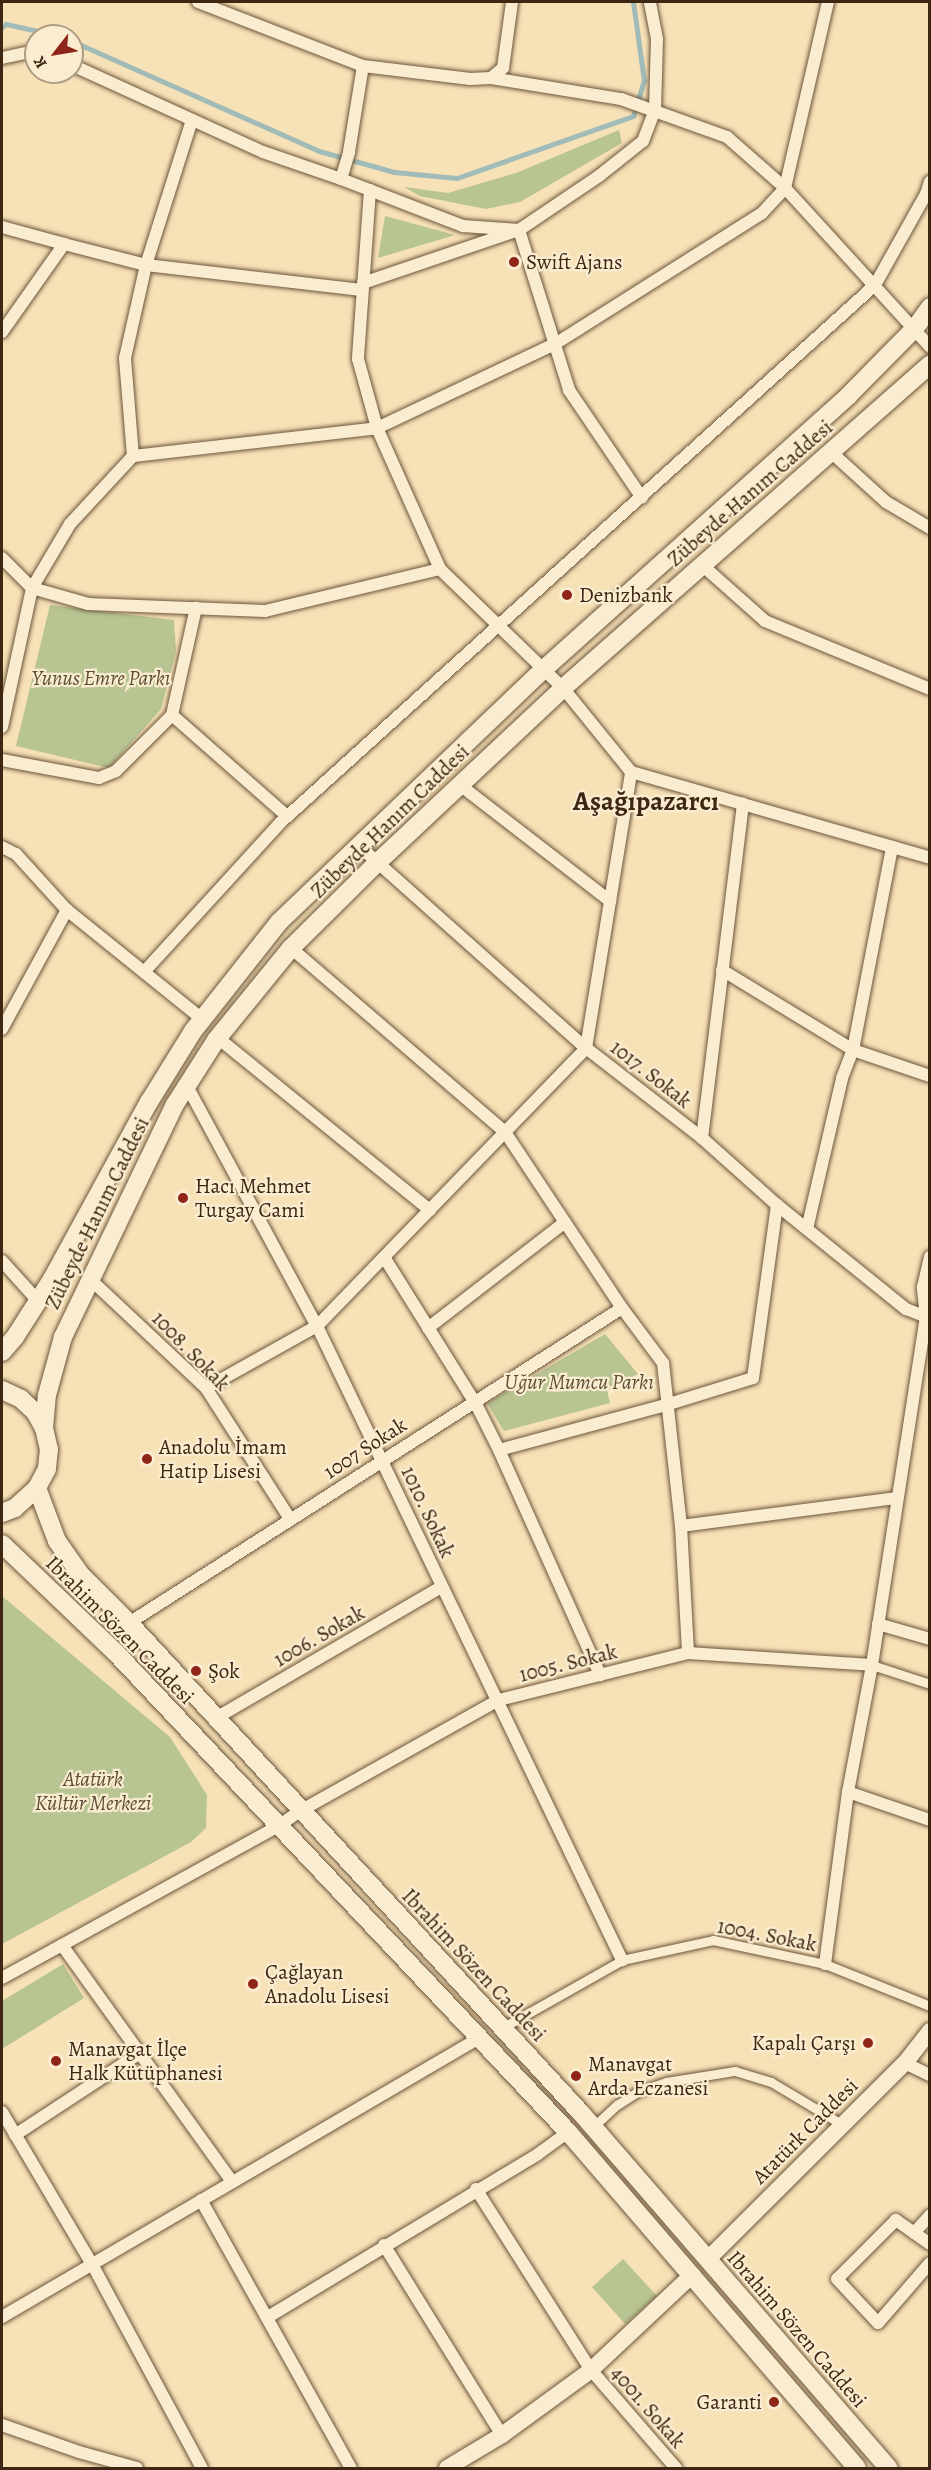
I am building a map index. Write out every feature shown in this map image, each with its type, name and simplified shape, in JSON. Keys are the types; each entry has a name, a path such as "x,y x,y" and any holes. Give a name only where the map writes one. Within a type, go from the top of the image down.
{"main road":[{"name":"Zübeyde Hanım Caddesi","path":"2,1352 15,1337 38,1301 149,1102 202,1019 279,922 544,669 848,396 915,328 930,307"},
{"name":"Zübeyde Hanım Caddesi","path":"38,1488 46,1469 49,1449 44,1428 47,1395 63,1337 174,1106 218,1038 291,948 378,862 563,688 930,365"},
{"path":"2,1390 21,1399 35,1412 44,1428"},
{"path":"2,1513 15,1508 38,1488"},
{"name":"Ibrahim Sözen Caddesi","path":"38,1488 57,1541 81,1575 129,1623 593,2127 889,2469"},
{"name":"Ibrahim Sözen Caddesi","path":"2,1544 116,1653 568,2132 857,2469"}],"street":[{"path":"198,2 363,66 470,79 491,78 621,99 728,137 785,188 930,347"},
{"path":"491,78 503,68 512,2"},
{"path":"2,227 146,264 362,286 519,230 599,176 643,141 654,110 657,39 650,2"},
{"path":"2,724 32,588 70,524 134,456 377,428 555,344 762,213 785,188 828,2"},
{"path":"2,58 24,53"},
{"path":"342,174 349,152 363,66"},
{"path":"84,70 262,152 342,174 370,190 463,226 519,230"},
{"path":"134,456 125,358 146,264 192,120"},
{"path":"144,972 287,816 498,624 642,498 875,285 926,194 930,182"},
{"path":"370,190 358,359 377,428 440,569 563,688 631,772 743,802 930,858"},
{"path":"519,230 569,390 642,498"},
{"path":"2,332 64,244"},
{"path":"831,452 885,502 930,528"},
{"path":"2,558 32,588 88,604 265,611 440,569"},
{"path":"702,565 765,621 930,689"},
{"path":"2,759 99,778 116,771 172,715 196,608"},
{"path":"172,715 287,816"},
{"path":"206,1388 317,1326 586,1048 631,772"},
{"path":"460,785 610,901"},
{"path":"702,1138 743,802"},
{"name":"1017. Sokak","path":"358,845 586,1048 702,1138 777,1205 906,1309 928,1318"},
{"path":"807,1229 842,1078 853,1050 892,847"},
{"path":"2,848 16,854 67,910 202,1019"},
{"path":"2,1029 67,910"},
{"path":"291,948 505,1132 622,1308 663,1363 681,1526 688,1653"},
{"path":"722,970 853,1050 930,1076"},
{"path":"218,1038 430,1210"},
{"name":"1010. Sokak","path":"187,1086 317,1326 622,1960"},
{"path":"499,1450 669,1404 753,1378 777,1205"},
{"path":"428,1328 565,1222"},
{"path":"384,1257 474,1402 499,1450 600,1675"},
{"path":"825,1964 848,1792 872,1665 897,1498 928,1318 923,1287 930,1257"},
{"path":"2,1261 38,1301"},
{"name":"1008. Sokak","path":"91,1280 206,1388 290,1519"},
{"name":"1007 Sokak","path":"129,1623 622,1308"},
{"path":"681,1526 897,1498"},
{"name":"1006. Sokak","path":"216,1718 441,1587"},
{"path":"878,1624 930,1639"},
{"name":"1005. Sokak","path":"2,1978 279,1826 300,1811 499,1701 688,1653 872,1665"},
{"path":"872,1665 930,1684"},
{"path":"848,1792 930,1820"},
{"name":"1004. Sokak","path":"502,2028 622,1960 713,1940 825,1964 930,2007"},
{"path":"62,1945 232,2182"},
{"name":"Atatürk Caddesi","path":"708,2259 905,2063 930,2031"},
{"path":"2,2318 479,2038"},
{"path":"15,2135 140,2053"},
{"path":"905,2063 930,2075"},
{"path":"593,2127 617,2105 637,2092 675,2080 735,2072 771,2082 843,2125"},
{"path":"2,2112 92,2264 202,2468"},
{"path":"268,2317 476,2189 538,2154 568,2132"},
{"name":"4001. Sokak","path":"476,2189 591,2370 676,2469"},
{"path":"201,2200 351,2469"},
{"path":"914,2233 930,2215"},
{"path":"930,2244 896,2220 837,2279 878,2324 930,2263"},
{"path":"384,2245 502,2435"},
{"path":"447,2469 502,2435 591,2370 692,2275"},
{"path":"2,2425 79,2452 137,2469"}],"green space":[{"path":"619,130 622,143 520,202 486,209 420,196 404,187 448,193 516,173"},
{"path":"385,216 455,235 378,258"},
{"name":"Yunus Emre Parkı","path":"50,605 174,620 176,651 161,709 109,768 16,746"},
{"name":"Uğur Mumcu Parkı","path":"605,1334 638,1374 607,1390 610,1403 504,1431 487,1403"},
{"name":"Atatürk Kültür Merkezi","path":"2,1596 170,1737 207,1795 206,1828 191,1842 2,1944"},
{"path":"63,1964 84,1998 2,2049 2,2001"},
{"path":"623,2259 657,2296 625,2324 592,2287"}],"waterway":[{"path":"84,46 319,151 394,172 457,178 633,116 644,81 633,2"},
{"path":"2,27 6,24 24,28"}],"place":[{"name":"Swift Ajans","path":"514,262"},
{"name":"Denizbank","path":"567,595"},
{"name":"Hacı Mehmet Turgay Cami","path":"183,1198"},
{"name":"Anadolu İmam Hatip Lisesi","path":"147,1459"},
{"name":"Şok","path":"196,1671"},
{"name":"Çağlayan Anadolu Lisesi","path":"253,1984"},
{"name":"Kapalı Çarşı","path":"868,2043"},
{"name":"Manavgat İlçe Halk Kütüphanesi","path":"56,2061"},
{"name":"Manavgat Arda Eczanesi","path":"576,2076"},
{"name":"Garanti","path":"774,2402"}],"district":[{"name":"Aşağıpazarcı","path":"646,802"}]}
